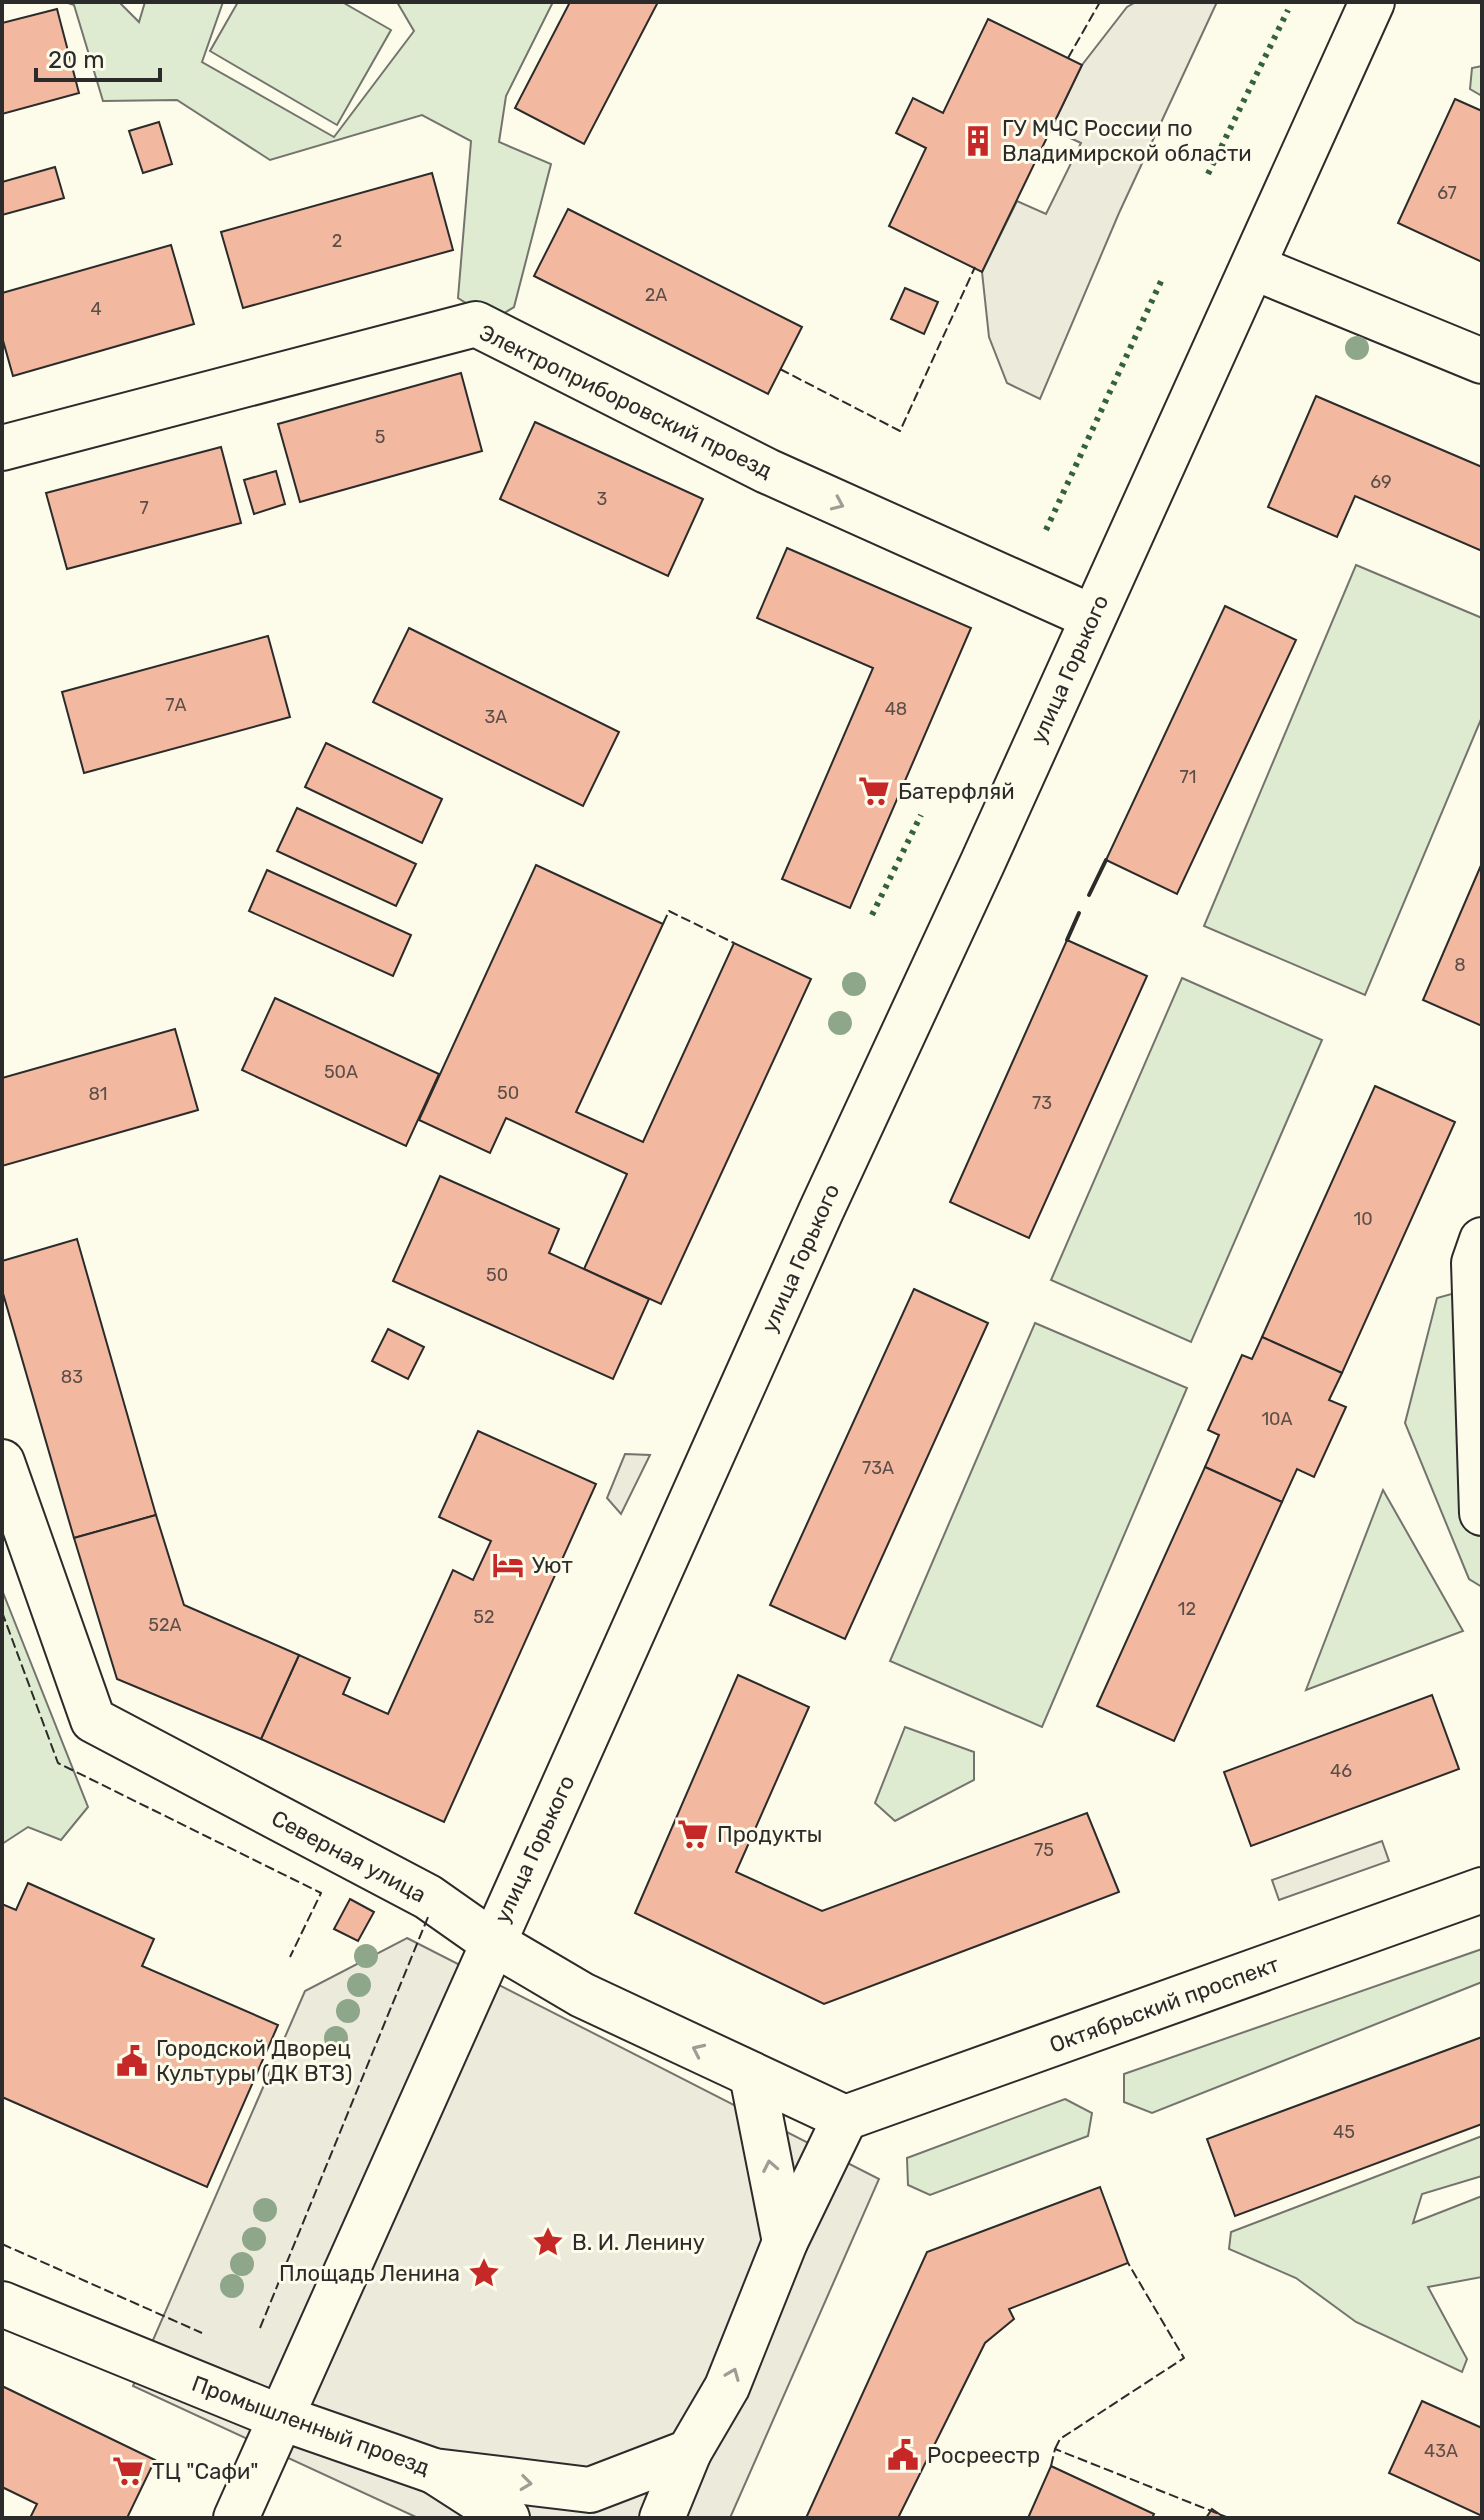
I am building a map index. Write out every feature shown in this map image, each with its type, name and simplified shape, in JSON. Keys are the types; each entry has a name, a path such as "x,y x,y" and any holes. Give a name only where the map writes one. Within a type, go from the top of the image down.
{"main road":[{"name":"улица Горького","path":"236,2518 492,1942 1372,2"},
{"path":"1253,267 1482,361"},
{"name":"Электроприборовский проезд","path":"2,448 476,324 767,471 1092,617"},
{"path":"1482,1240 1474,1263 1482,1513"},
{"name":"Северная улица","path":"2,1462 93,1720 428,1897 492,1942 582,1995 845,2118"},
{"name":"Октябрьский проспект","path":"845,2118 1482,1890"},
{"path":"752,2075 785,2242"},
{"path":"662,2518 689,2452 727,2387 785,2242 845,2118"},
{"name":"Промышленный проезд","path":"2,2304 282,2418 434,2471 590,2490 689,2452"},
{"path":"434,2471 507,2518"}],"green space":[{"path":"65,2 119,2 139,22 145,2 223,2 202,62 334,137 414,31 397,2 553,2 506,96 499,142 551,164 514,307 493,320 458,298 471,141 422,115 270,160 177,100 103,101 74,5"},
{"path":"238,2 342,2 391,30 337,125 210,51"},
{"path":"1482,66 1482,96 1470,89 1472,68"},
{"path":"1356,565 1482,618 1482,717 1365,995 1204,926"},
{"path":"1182,978 1322,1040 1191,1342 1051,1280"},
{"path":"1455,1293 1482,1298 1482,1587 1469,1579 1405,1423 1437,1298"},
{"path":"1035,1323 1187,1388 1042,1727 890,1661"},
{"path":"1383,1490 1463,1631 1306,1690"},
{"path":"2,1590 88,1807 61,1840 28,1827 2,1844"},
{"path":"905,1727 974,1752 974,1780 895,1821 875,1803"},
{"path":"1482,1949 1482,1982 1152,2113 1124,2102 1124,2074"},
{"path":"1065,2099 1092,2113 1088,2136 930,2195 908,2185 907,2158"},
{"path":"1482,2136 1482,2176 1422,2194 1413,2223 1482,2196 1482,2277 1428,2287 1467,2359 1462,2372 1356,2322 1296,2278 1229,2249 1231,2232"}],"shaded area":[{"path":"1136,2 1217,2 1119,213 1040,399 1007,383 989,337 982,272 1017,201 1046,214 1081,143 1051,129 1082,65 1127,7"},
{"path":"625,1454 650,1455 621,1514 607,1498"},
{"path":"1382,1841 1389,1861 1279,1900 1272,1880"},
{"name":"Площадь Ленина","path":"407,1938 879,2179 730,2518 418,2518 133,2386 305,1991"}],"building":[{"path":"570,2 658,2 584,144 515,108"},
{"path":"57,9 79,93 2,114 2,23"},
{"name":"ГУ МЧС России по Владимирской области","path":"988,19 1082,65 982,272 889,226 926,148 896,133 913,98 943,113"},
{"path":"1455,99 1482,111 1482,262 1398,223"},
{"path":"159,122 172,164 143,173 129,131"},
{"path":"55,167 64,198 2,215 2,182"},
{"path":"432,173 453,250 243,308 221,232"},
{"path":"568,209 802,327 768,394 534,276"},
{"path":"171,245 194,324 13,376 2,337 2,293"},
{"path":"905,288 938,302 924,334 891,319"},
{"path":"461,373 482,451 300,502 278,424"},
{"path":"1316,396 1482,467 1482,551 1355,496 1337,537 1268,507"},
{"path":"535,422 703,499 668,576 500,499"},
{"path":"221,447 241,523 67,569 46,493"},
{"path":"276,471 285,504 254,514 244,480"},
{"path":"787,548 971,628 850,908 782,879 873,668 757,618"},
{"path":"1225,606 1296,640 1177,894 1106,860"},
{"path":"409,628 619,732 583,806 373,702"},
{"path":"268,636 290,717 84,773 62,692"},
{"path":"326,743 442,799 422,843 305,787"},
{"path":"297,808 416,864 396,906 277,851"},
{"path":"1482,863 1482,1026 1423,1000"},
{"path":"536,865 663,924 576,1112 643,1142 734,943 811,979 661,1304 584,1269 627,1174 506,1118 490,1153 419,1120"},
{"path":"267,870 411,935 393,976 249,911"},
{"path":"1067,940 1147,976 1029,1238 950,1202"},
{"path":"275,998 439,1074 406,1146 242,1070"},
{"path":"175,1029 198,1110 2,1166 2,1078"},
{"path":"1375,1086 1455,1122 1342,1373 1262,1337"},
{"path":"440,1176 559,1229 549,1253 649,1299 613,1379 393,1281"},
{"path":"77,1239 156,1515 74,1538 2,1290 2,1261"},
{"path":"914,1289 988,1323 845,1639 770,1605"},
{"path":"388,1329 424,1347 408,1379 372,1361"},
{"path":"1262,1337 1342,1373 1329,1400 1346,1407 1314,1477 1297,1469 1282,1502 1205,1467 1219,1435 1208,1430 1242,1355 1252,1359"},
{"path":"478,1431 596,1484 444,1822 261,1739 299,1655 350,1678 343,1694 388,1714 453,1570 473,1580 491,1541 439,1517"},
{"path":"1205,1467 1282,1502 1174,1741 1097,1706"},
{"path":"156,1515 184,1605 299,1655 261,1739 117,1679 74,1538"},
{"path":"738,1675 809,1707 736,1872 822,1911 1087,1813 1119,1892 824,2004 635,1913"},
{"path":"1432,1695 1459,1769 1251,1846 1224,1772"},
{"name":"Городской Дворец Культуры (ДК ВТЗ)","path":"28,1883 154,1939 142,1966 278,2025 207,2187 2,2097 2,1904 16,1910"},
{"path":"350,1899 374,1912 358,1941 334,1929"},
{"path":"1482,2037 1482,2124 1235,2216 1207,2139"},
{"path":"1100,2187 1128,2263 1009,2309 1014,2319 985,2343 898,2518 806,2518 927,2252"},
{"path":"2,2386 155,2460 127,2518 30,2518 37,2504 2,2487"},
{"path":"1422,2401 1482,2428 1482,2516 1389,2473"},
{"path":"1051,2466 1154,2514 1152,2518 1028,2518"},
{"path":"1212,2509 1225,2518 1206,2518"}],"hedge":[{"path":"1208,174 1288,10"},
{"path":"1046,530 1163,277"},
{"path":"872,915 921,815"}],"fence":[{"path":"1068,58 1100,2"},
{"path":"780,369 900,431 975,267"},
{"path":"663,924 669,911 734,943"},
{"path":"2,1612 58,1763 321,1893 290,1957"},
{"path":"260,2328 428,1917"},
{"path":"2,2244 202,2333"},
{"path":"1055,2449 1060,2439 1184,2358 1128,2263"},
{"path":"1051,2466 1055,2449 1229,2518"}],"wall":[{"path":"1089,895 1106,860"},
{"path":"1067,940 1079,913"}],"place":[{"name":"ГУ МЧС России по Владимирской области","path":"978,141"},
{"name":"Батерфляй","path":"874,791"},
{"name":"Уют","path":"508,1565"},
{"name":"Продукты","path":"693,1834"},
{"name":"Городской Дворец Культуры (ДК ВТЗ)","path":"132,2061"},
{"name":"В. И. Ленину","path":"548,2242"},
{"name":"Площадь Ленина","path":"484,2273"},
{"name":"Росреестр","path":"903,2455"},
{"name":"ТЦ \"Сафи\"","path":"128,2471"}]}
